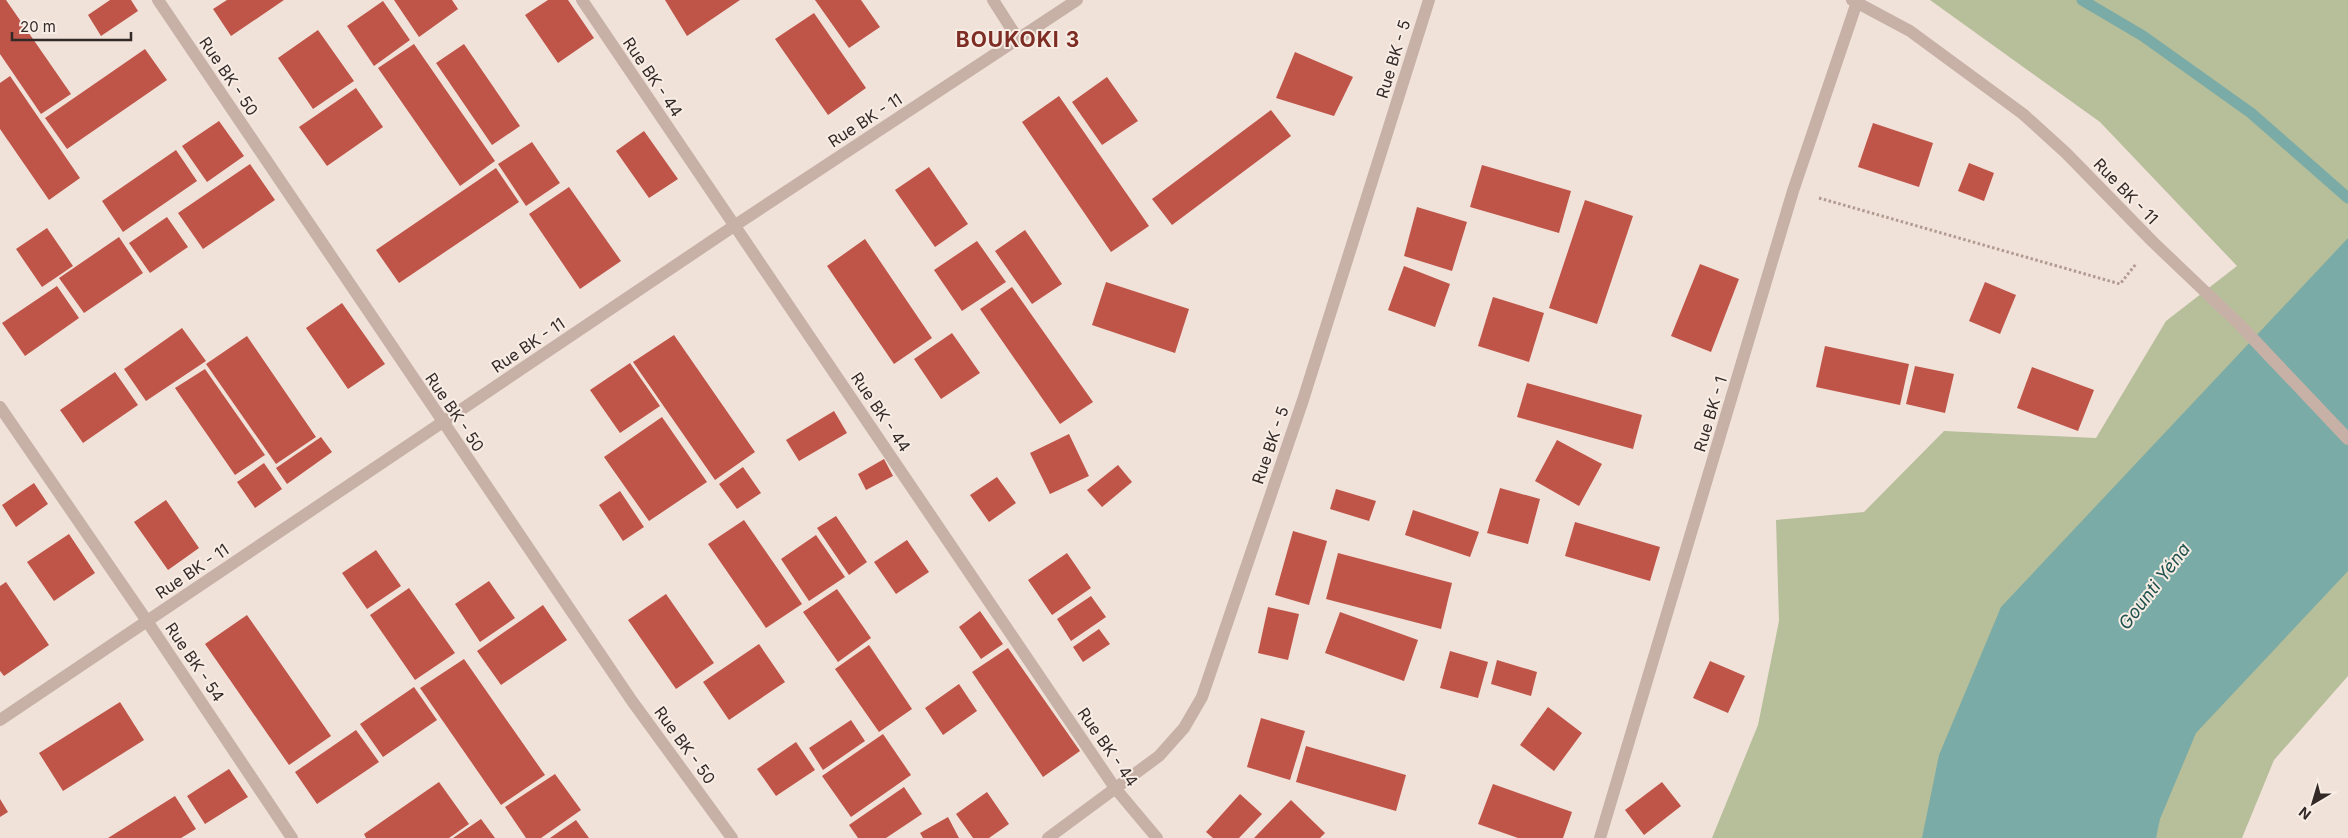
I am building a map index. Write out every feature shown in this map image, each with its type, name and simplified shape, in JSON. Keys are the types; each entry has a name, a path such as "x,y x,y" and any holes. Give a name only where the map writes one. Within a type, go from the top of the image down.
{"street":[{"name":"Rue BK - 50","path":"158,0 632,701 732,838"},
{"name":"Rue BK - 44","path":"582,0 1115,788 1157,838"},
{"path":"993,0 1018,38"},
{"name":"Rue BK - 11","path":"0,720 734,226 1077,0"},
{"name":"Rue BK - 5","path":"1048,838 1159,756 1184,728 1202,697 1303,400 1429,0"},
{"name":"Rue BK - 11","path":"1854,1 1910,30 2022,114 2066,153 2153,242 2238,323 2348,439"},
{"name":"Rue BK - 1","path":"1600,838 1794,190 1854,1"},
{"name":"Rue BK - 54","path":"0,408 147,621 292,838"}],"path":[{"path":"1794,190 2120,284 2153,242"}],"green space":[{"path":"1930,0 2348,0 2348,676 2274,760 2242,838 1712,838 1758,725 1779,621 1776,520 1864,512 1944,431 2096,438 2166,321 2237,266 2100,122"}],"water":[{"name":"Gounti Yéna","path":"2348,238 2348,571 2196,733 2160,819 2156,838 1922,838 1939,755 2001,607"}],"building":[{"path":"0,0 6,0 71,94 41,114 0,54"},
{"path":"110,0 131,0 138,11 101,36 88,15"},
{"path":"227,0 284,0 231,36 213,9"},
{"path":"394,0 452,0 458,9 419,37"},
{"path":"548,0 568,0 594,38 558,63 525,15"},
{"path":"665,0 740,0 687,36"},
{"path":"815,0 861,0 880,27 849,48"},
{"path":"383,1 410,40 374,66 347,26"},
{"path":"814,13 866,88 828,115 775,39"},
{"path":"318,30 354,81 313,109 278,58"},
{"path":"414,44 495,161 460,186 378,68"},
{"path":"464,44 520,126 492,145 436,63"},
{"path":"145,49 167,80 67,149 45,118"},
{"path":"1295,52 1353,77 1334,116 1276,98"},
{"path":"10,76 80,178 49,200 0,129 0,83"},
{"path":"1107,77 1138,121 1102,145 1072,102"},
{"path":"356,88 383,127 327,166 299,127"},
{"path":"1059,96 1149,226 1111,252 1022,122"},
{"path":"1271,110 1291,136 1172,225 1152,199"},
{"path":"219,121 244,156 207,182 182,146"},
{"path":"1873,123 1933,143 1919,187 1858,167"},
{"path":"644,131 678,179 649,198 616,151"},
{"path":"532,142 560,183 526,206 498,164"},
{"path":"176,150 197,181 123,232 102,201"},
{"path":"1969,163 1994,173 1984,201 1958,191"},
{"path":"250,164 275,200 203,249 178,213"},
{"path":"1482,165 1571,191 1559,233 1470,207"},
{"path":"929,167 968,224 935,247 895,190"},
{"path":"496,168 519,202 399,283 376,250"},
{"path":"569,187 621,261 580,289 529,214"},
{"path":"1585,200 1633,216 1597,324 1549,308"},
{"path":"1417,207 1467,222 1452,271 1404,256"},
{"path":"167,217 188,247 150,273 129,243"},
{"path":"47,228 73,266 42,287 16,249"},
{"path":"1025,230 1062,284 1032,304 995,251"},
{"path":"119,237 143,273 84,313 59,278"},
{"path":"865,239 932,338 894,364 827,266"},
{"path":"977,241 1006,282 962,311 934,270"},
{"path":"1700,264 1739,279 1711,352 1671,336"},
{"path":"1404,266 1450,284 1435,327 1388,310"},
{"path":"1106,282 1189,309 1175,353 1092,325"},
{"path":"1985,282 2016,295 2000,334 1969,321"},
{"path":"57,286 79,318 25,356 2,323"},
{"path":"1012,287 1093,402 1060,424 980,309"},
{"path":"1493,297 1544,313 1529,362 1478,346"},
{"path":"342,303 385,364 348,389 306,328"},
{"path":"182,328 206,361 146,401 124,369"},
{"path":"952,333 980,373 941,399 914,359"},
{"path":"674,335 755,452 715,480 633,362"},
{"path":"247,336 316,437 276,464 206,364"},
{"path":"1825,346 1909,364 1900,405 1816,387"},
{"path":"630,363 660,406 620,433 590,390"},
{"path":"1915,366 1954,374 1945,413 1906,404"},
{"path":"2032,367 2094,390 2078,431 2017,408"},
{"path":"205,369 265,455 235,475 175,388"},
{"path":"115,372 138,405 83,443 60,410"},
{"path":"1527,383 1642,415 1633,449 1517,417"},
{"path":"834,411 847,433 799,461 786,440"},
{"path":"662,417 707,482 649,521 604,457"},
{"path":"1069,434 1089,476 1050,494 1030,453"},
{"path":"321,437 332,452 287,484 276,468"},
{"path":"1557,440 1602,464 1579,506 1535,481"},
{"path":"884,459 893,476 866,490 858,474"},
{"path":"264,463 282,489 255,508 237,482"},
{"path":"1118,465 1132,482 1102,507 1087,490"},
{"path":"743,467 761,493 737,509 719,484"},
{"path":"997,477 1016,503 989,522 970,495"},
{"path":"34,483 48,504 16,527 2,505"},
{"path":"1500,488 1540,499 1528,544 1487,533"},
{"path":"1336,489 1376,501 1369,521 1330,509"},
{"path":"620,491 644,527 623,541 599,505"},
{"path":"166,500 199,548 168,570 134,522"},
{"path":"1413,510 1479,532 1470,557 1405,535"},
{"path":"836,516 867,562 849,575 817,528"},
{"path":"744,520 802,604 766,628 708,544"},
{"path":"1575,522 1660,547 1650,581 1565,556"},
{"path":"1293,531 1327,541 1309,605 1275,595"},
{"path":"69,534 95,573 54,601 27,562"},
{"path":"816,535 845,577 809,601 781,559"},
{"path":"907,540 929,572 896,594 874,562"},
{"path":"376,550 401,586 367,609 342,573"},
{"path":"1067,553 1091,588 1052,615 1028,580"},
{"path":"1338,553 1452,583 1441,629 1326,599"},
{"path":"489,581 515,618 480,642 455,604"},
{"path":"6,582 49,645 4,676 0,671 0,586"},
{"path":"409,588 455,653 415,680 370,615"},
{"path":"837,589 871,638 838,662 803,612"},
{"path":"666,594 714,663 676,689 628,620"},
{"path":"1091,596 1106,617 1071,641 1057,619"},
{"path":"543,605 567,640 501,685 477,651"},
{"path":"1268,607 1299,614 1288,660 1258,653"},
{"path":"980,611 1003,644 981,659 959,627"},
{"path":"1340,612 1418,640 1404,681 1325,653"},
{"path":"247,615 331,736 289,765 205,644"},
{"path":"1099,629 1110,644 1083,662 1073,647"},
{"path":"759,644 785,682 729,720 703,682"},
{"path":"869,645 912,709 879,732 835,669"},
{"path":"1008,648 1080,751 1043,777 972,672"},
{"path":"1450,651 1488,662 1478,698 1440,688"},
{"path":"464,659 545,775 501,805 420,688"},
{"path":"1497,660 1537,672 1531,696 1491,684"},
{"path":"1710,661 1745,676 1728,713 1693,698"},
{"path":"959,684 977,711 943,735 925,708"},
{"path":"414,687 437,720 383,757 360,724"},
{"path":"120,702 144,740 63,791 39,753"},
{"path":"1548,707 1582,733 1554,771 1520,745"},
{"path":"1261,718 1305,731 1290,780 1247,767"},
{"path":"851,720 865,741 823,770 809,748"},
{"path":"356,730 379,762 317,804 295,772"},
{"path":"883,734 911,775 851,817 822,776"},
{"path":"796,742 815,770 776,796 757,769"},
{"path":"1306,746 1406,775 1396,811 1296,782"},
{"path":"229,769 248,797 205,824 187,796"},
{"path":"555,774 581,810 541,838 526,838 505,807"},
{"path":"439,782 469,824 449,838 366,838 364,834"},
{"path":"1662,782 1681,806 1644,835 1625,810"},
{"path":"1493,784 1572,812 1563,838 1518,838 1478,824"},
{"path":"904,787 922,814 886,838 858,838 849,825"},
{"path":"987,792 1009,824 989,838 973,838 956,814"},
{"path":"1240,794 1262,814 1239,838 1213,838 1206,832"},
{"path":"175,796 196,829 181,838 108,838"},
{"path":"0,799 8,812 0,817"},
{"path":"1291,800 1325,833 1320,838 1254,838"},
{"path":"948,817 959,838 923,838 920,833"},
{"path":"481,819 495,838 453,838"},
{"path":"576,820 589,838 550,838"}],"waterway":[{"path":"2082,0 2143,36 2251,113 2348,198"}],"district":[{"name":"BOUKOKI 3","path":"1018,39"}]}
